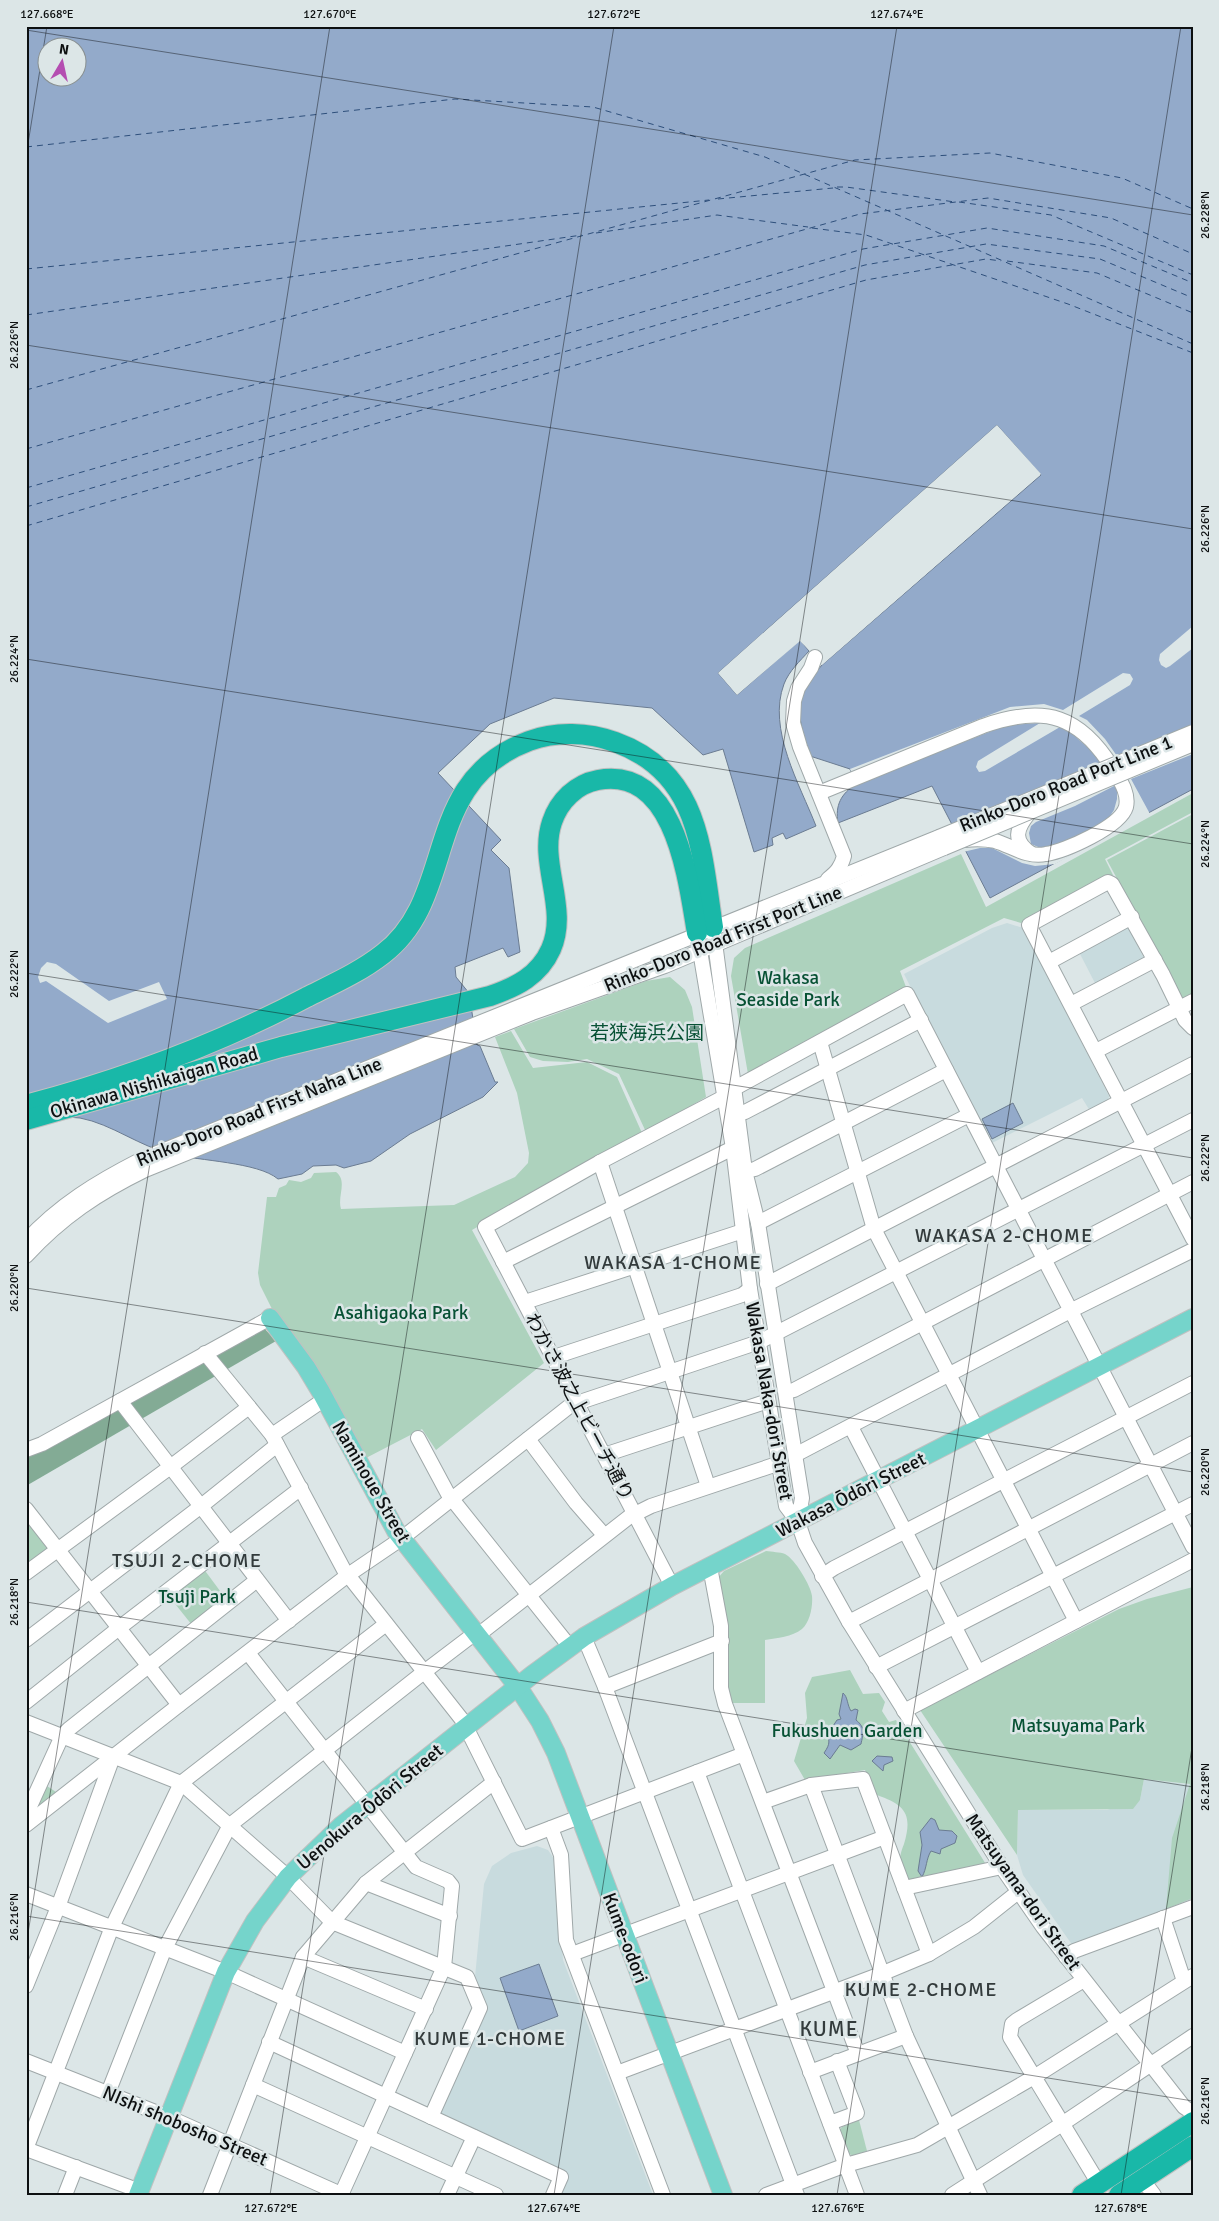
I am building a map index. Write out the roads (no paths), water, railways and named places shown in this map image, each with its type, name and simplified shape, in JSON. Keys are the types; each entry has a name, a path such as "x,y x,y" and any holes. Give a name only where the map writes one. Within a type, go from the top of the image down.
{"highway":[{"name":"Okinawa Nishikaigan Road","path":"26,1106 139,1072 189,1052 268,1018 366,966 402,937 411,924 423,899 454,810 470,784 482,770 497,758 519,745 540,738 578,734 605,738 622,744 643,756 672,781 689,807 699,838 704,940"},
{"name":"Okinawa Nishikaigan Road","path":"26,1120 281,1047 490,996 515,987 538,968 551,949 556,914 548,849 551,823 561,804 568,796 576,789 596,781 619,780 631,782 651,794 659,804 672,829 682,858 704,940"},
{"path":"1082,2195 1190,2119"},
{"path":"1119,2195 1148,2187 1193,2146"}],"main road":[{"name":"Naminoue Street","path":"270,1318 306,1367 401,1538 518,1686"},
{"name":"Wakasa Ōdōri Street","path":"518,1686 577,1642 672,1586 1193,1318"},
{"name":"Uenokura-Ōdōri Street","path":"139,2193 226,1972 255,1921 288,1877 324,1841 518,1686"},
{"name":"Kume-odori","path":"518,1686 535,1711 551,1741 723,2195"}],"street":[{"path":"815,657 798,688 792,714 800,747 844,856 841,866 836,873 821,884"},
{"path":"819,793 1004,718 1036,715 1054,717 1072,724 1092,740 1105,755 1123,786 1126,806 1122,815 1111,824 1057,852 1032,854 995,841 965,840"},
{"name":"Rinko-Doro Road Port Line 1","path":"942,842 1193,732"},
{"name":"Rinko-Doro Road Port Line 1","path":"942,842 965,840 1193,744"},
{"path":"1029,813 1021,823 1018,834 1020,844 1032,854"},
{"name":"Rinko-Doro Road First Port Line","path":"498,1021 665,966 704,940 821,884 942,842"},
{"name":"Rinko-Doro Road First Port Line","path":"498,1021 571,985 704,940 942,842"},
{"path":"844,856 861,864 877,863"},
{"path":"1193,1028 1178,1007 1132,917 1112,884 1108,882 1029,925 1096,1050 1193,1239"},
{"path":"1049,962 1132,917"},
{"name":"Wakasa Naka-dori Street","path":"704,940 735,1088 738,1114 743,1232 758,1342 786,1506 798,1522"},
{"name":"Wakasa Naka-dori Street","path":"704,940 732,1148 758,1223 786,1392 802,1498 798,1522"},
{"path":"1071,1004 1155,960"},
{"path":"735,1088 907,994 1098,1367 1193,1547"},
{"path":"1096,1050 1193,1001"},
{"path":"738,1114 921,1020"},
{"name":"Rinko-Doro Road First Naha Line","path":"35,1237 101,1192 145,1170 498,1021"},
{"path":"820,1042 874,1229 1076,1621"},
{"path":"768,1284 1193,1064"},
{"path":"741,1172 755,1169 946,1070"},
{"path":"708,1486 600,1162 724,1097"},
{"path":"758,1223 969,1116"},
{"path":"26,1826 348,1575 401,1538 451,1497 577,1403 758,1342 776,1334 1193,1120"},
{"path":"503,1262 732,1148"},
{"name":"わかさ波之上ビーチ通り","path":"600,1162 485,1228 672,1586"},
{"path":"786,1392 794,1390 1193,1182"},
{"path":"525,1302 743,1232"},
{"path":"26,1256 35,1237"},
{"path":"795,1455 1193,1250"},
{"path":"554,1357 742,1295 750,1289"},
{"path":"26,1450 42,1444 270,1318"},
{"path":"205,1354 275,1440 348,1575 466,1727 522,1839 744,1754"},
{"path":"822,1576 1003,1480 1193,1383"},
{"path":"26,1640 200,1507 275,1440 325,1399"},
{"path":"120,1401 169,1468 229,1542 289,1622"},
{"path":"604,1455 687,1426 768,1402"},
{"path":"26,1573 169,1468 248,1407"},
{"path":"851,1427 978,1672"},
{"path":"418,1438 451,1497 528,1595 577,1642 606,1687 795,2190"},
{"path":"528,1439 576,1503 604,1535"},
{"path":"849,1622 930,1578 1193,1443"},
{"path":"108,2093 165,1948 230,1825 424,1672 477,1634 604,1535 635,1514 651,1506 708,1486 778,1464"},
{"path":"26,1702 300,1488"},
{"path":"876,1667 1193,1504"},
{"path":"26,1509 179,1705"},
{"name":"Matsuyama-dori Street","path":"798,1522 805,1543 849,1622 1018,1892 1190,2119"},
{"path":"904,1711 1193,1560"},
{"path":"710,1567 722,1641 721,1688 725,1704 764,1802 858,2054"},
{"path":"26,1815 62,1736 148,1665 257,1580"},
{"path":"139,2193 26,2149 112,1927 181,1783 386,1624"},
{"path":"606,1687 722,1641"},
{"path":"248,1653 416,1867 448,1881 452,1886 444,1967 342,2194"},
{"path":"26,1722 181,1783 288,1877 332,1922 467,1976 480,2008 431,2117"},
{"path":"26,1986 58,1906 113,1757"},
{"path":"697,1772 857,2195"},
{"path":"764,1802 811,1785 862,1779 929,1954"},
{"path":"210,2195 303,1957 366,1883 494,1782"},
{"path":"811,1785 906,2036 980,2195"},
{"path":"551,1828 561,1856 566,1940 663,2195"},
{"path":"572,1954 885,1837"},
{"path":"904,1888 1002,1867"},
{"path":"366,1883 450,1916"},
{"path":"617,2073 787,2008 835,1992 929,1954 974,1927 1018,1892"},
{"path":"26,1894 226,1972 405,2053"},
{"path":"1066,1957 1074,1950 1193,1907"},
{"path":"766,2195 795,2190 846,2165 909,2148 949,2128 1034,2077 1188,1979 1163,1918"},
{"path":"303,1957 426,2009"},
{"path":"1084,1980 1012,2024 1010,2037 1099,2184"},
{"path":"810,2072 906,2036"},
{"path":"952,2195 1193,2036"},
{"path":"269,2042 561,2177 553,2195"},
{"name":"NIshi shobosho Street","path":"26,2061 168,2117 342,2194"},
{"path":"830,2124 857,2113 837,2061"},
{"path":"253,2084 496,2195"},
{"path":"447,2195 474,2137"},
{"path":"65,2195 76,2167"}],"water":[{"path":"26,26 1193,26 1193,789 990,898 932,786 838,823 837,811 840,800 856,784 850,769 810,756 800,719 802,698 812,677 822,665 1041,475 997,425 718,673 737,695 800,640 809,651 786,679 780,701 780,719 782,738 794,775 816,826 786,839 783,833 772,838 773,845 754,852 723,749 703,755 652,708 554,698 490,724 438,773 501,840 491,850 509,868 520,952 508,957 503,948 455,967 456,977 469,993 477,1045 480,1046 495,1082 498,1082 483,1097 410,1134 371,1161 344,1168 336,1165 313,1166 302,1174 278,1179 269,1173 243,1165 160,1151 92,1121 60,1117 26,1117"},
{"path":"1013,1103 1023,1123 992,1139 982,1119"},
{"path":"843,1693 851,1711 858,1710 856,1720 863,1728 861,1744 851,1750 840,1745 830,1759 824,1753 829,1742 827,1731 837,1720 841,1719 839,1714"},
{"path":"877,1756 892,1757 893,1761 884,1765 883,1771 872,1761"},
{"path":"931,1818 935,1820 939,1830 952,1831 957,1836 955,1843 941,1849 940,1854 931,1851 922,1877 918,1871 922,1845 920,1832"},
{"path":"539,1964 558,2016 519,2031 500,1978"}],"district":[{"name":"WAKASA 2-CHOME","path":"1004,1235"},
{"name":"WAKASA 1-CHOME","path":"673,1262"},
{"name":"TSUJI 2-CHOME","path":"187,1560"},
{"name":"KUME 2-CHOME","path":"921,1989"},
{"name":"KUME","path":"829,2029"},
{"name":"KUME 1-CHOME","path":"490,2038"}],"park label":[{"name":"Wakasa Seaside Park","path":"788,989"},
{"name":"若狭海浜公園","path":"647,1033"},
{"name":"Asahigaoka Park","path":"401,1313"},
{"name":"Tsuji Park","path":"197,1597"},
{"name":"Matsuyama Park","path":"1078,1726"},
{"name":"Fukushuen Garden","path":"847,1731"}]}
